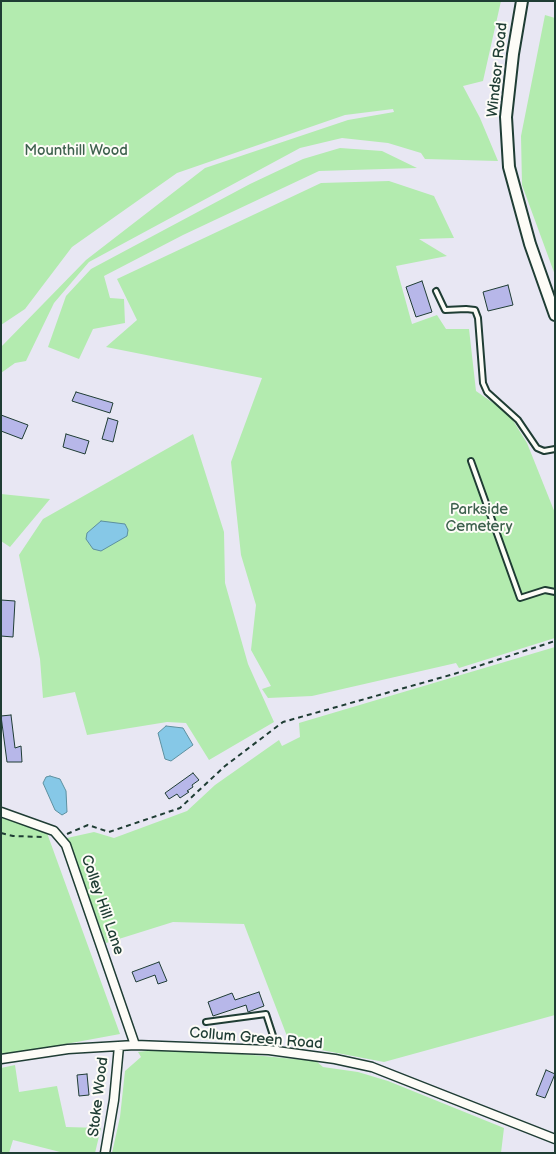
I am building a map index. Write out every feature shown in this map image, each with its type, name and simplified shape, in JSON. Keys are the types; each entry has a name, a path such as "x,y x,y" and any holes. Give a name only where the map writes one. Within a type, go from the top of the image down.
{"main road":[{"name":"Windsor Road","path":"522,1 513,54 506,117 509,167 530,244 555,315"}],"street":[{"path":"1,812 54,830 60,837"},
{"name":"Colley Hill Lane","path":"60,837 73,863 135,1045"},
{"name":"Collum Green Road","path":"1,1059 68,1049 135,1045 278,1052 335,1059 372,1067 555,1139"},
{"name":"Stoke Wood","path":"105,1153 114,1100 119,1046"}],"lane":[{"path":"436,291 445,310 466,308 475,310 478,318 483,383 486,392 518,420 537,448 544,451 555,449"},
{"path":"471,461 520,598 545,590 555,592"},
{"path":"206,1022 266,1014 278,1052"}],"path":[{"path":"1,833 13,836 60,837 88,825 109,832 180,808 225,766 283,722 454,674 555,641"}],"green space":[{"name":"Mounthill Wood","path":"1,1 501,1 483,81 463,86 480,118 498,161 425,159 421,153 388,143 342,138 300,148 89,262 54,303 26,361 15,363 1,373 1,347 86,260 205,168 348,120 394,112 393,109 345,115 177,173 72,247 25,309 1,325"},
{"path":"545,15 555,18 555,275 522,185 521,136"},
{"path":"340,148 382,151 417,168 319,171 183,235 104,276 110,298 124,299 125,323 93,329 79,359 48,347 66,296 91,269 250,184 303,159"},
{"name":"Parkside Cemetery","path":"389,181 434,196 454,238 419,239 447,256 396,266 412,324 437,315 446,329 469,329 476,391 509,414 527,443 555,513 555,638 459,668 456,663 312,696 268,698 262,689 271,686 251,650 256,605 241,555 231,462 262,378 106,347 137,320 117,279 321,183"},
{"path":"193,434 224,532 225,583 248,664 274,722 209,760 186,723 167,722 87,735 75,692 43,698 40,659 19,555 43,519"},
{"path":"1,494 50,499 10,547 1,541"},
{"path":"555,647 555,1015 384,1062 290,1044 244,924 173,922 106,943 67,838 94,832 114,838 187,811 215,785 279,740 282,746 300,737 299,723"},
{"path":"1,816 47,833 120,1034 1,1056"},
{"path":"154,1050 210,1051 316,1061 323,1067 358,1072 388,1081 504,1128 501,1153 112,1153 120,1117 125,1071 141,1057 138,1052"},
{"path":"15,1065 19,1092 57,1086 66,1127 101,1128 95,1153 64,1153 13,1140 9,1153 1,1153 1,1068"}],"water":[{"path":"101,521 125,524 128,530 127,536 101,551 93,549 86,539 87,533"},
{"path":"166,726 183,728 193,745 171,761 165,759 158,733"},
{"path":"50,776 60,779 66,791 67,812 62,815 55,810 43,783 46,777"}],"building":[{"path":"422,281 432,312 416,317 406,287"},
{"path":"508,285 513,305 488,311 483,292"},
{"path":"76,392 113,403 110,413 72,401"},
{"path":"1,415 28,425 22,439 1,431"},
{"path":"108,418 118,421 113,442 102,439"},
{"path":"66,434 89,441 85,454 63,447"},
{"path":"1,600 15,601 13,637 1,636"},
{"path":"11,715 15,748 21,746 22,762 7,762 1,716"},
{"path":"193,773 199,780 187,791 189,792 180,798 177,794 169,799 165,793"},
{"path":"159,962 167,981 158,984 155,975 136,982 132,972"},
{"path":"259,992 264,1006 248,1012 246,1005 213,1016 208,1002 232,993 235,1000"},
{"path":"546,1070 555,1074 545,1098 536,1095"},
{"path":"87,1074 89,1095 79,1096 77,1075"}]}
